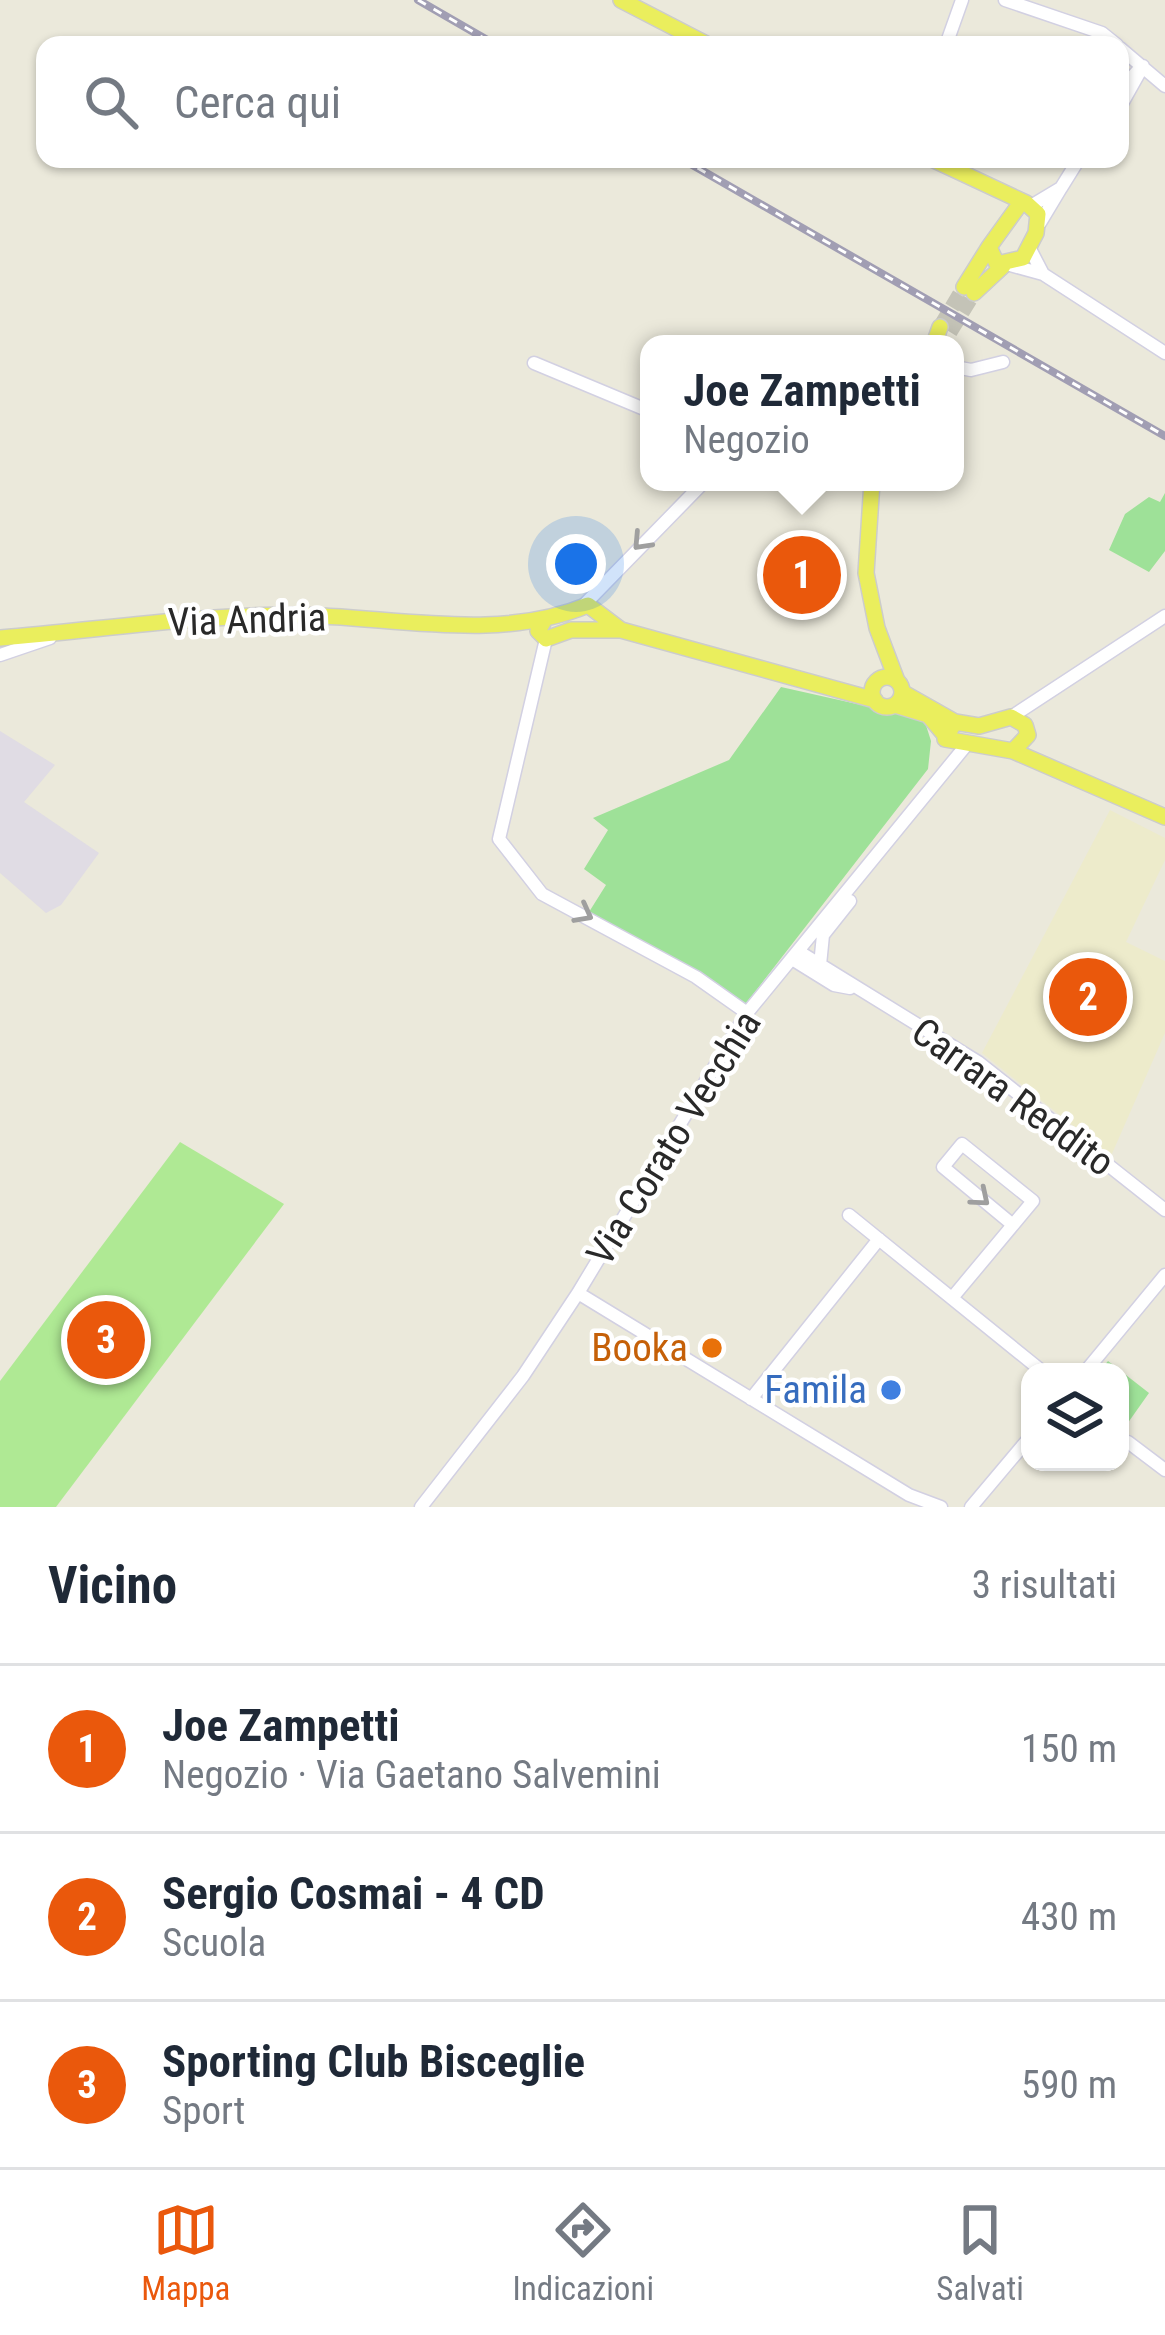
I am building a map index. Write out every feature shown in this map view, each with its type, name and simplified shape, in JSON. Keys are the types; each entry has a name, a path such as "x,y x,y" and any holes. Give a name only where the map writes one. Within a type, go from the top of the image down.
{"main road":[{"path":"621,0 691,36"},
{"path":"949,168 1025,205 1040,223 1029,247 969,290 1002,221 1025,205"},
{"path":"994,191 1002,221"},
{"path":"989,247 992,261 1006,265"},
{"path":"871,491 866,573 886,654 883,691"},
{"path":"545,632 583,606 593,605 621,630"},
{"path":"594,631 602,624 601,614"},
{"name":"Via Andria","path":"0,638 293,615 545,632"},
{"path":"545,632 621,630 883,691 968,743 1047,761 1165,817"},
{"path":"948,732 1011,717 1028,732 1047,761"},
{"path":"1013,751 1028,732"}],"street":[{"path":"949,36 962,0"},
{"path":"1005,0 1106,36"},
{"path":"1078,27 1092,36"},
{"path":"1129,54 1165,86"},
{"path":"1129,80 1143,66"},
{"path":"1129,91 1143,66"},
{"path":"1040,223 1073,168"},
{"path":"1025,205 1061,188"},
{"path":"1029,247 1043,274"},
{"path":"1006,265 1043,274 1165,353"},
{"path":"964,369 1003,362"},
{"path":"535,363 640,407"},
{"path":"583,606 695,491"},
{"path":"1011,717 1165,616"},
{"path":"0,656 70,631"},
{"path":"545,632 499,839 542,894 696,977 747,1013"},
{"path":"1028,732 1038,703"},
{"name":"Via Corato Vecchia","path":"937,777 948,732"},
{"name":"Via Corato Vecchia","path":"422,1507 523,1376 578,1293 747,1013 968,743"},
{"path":"820,967 823,935 857,891 863,872"},
{"name":"Carrara Reddito","path":"795,955 978,1062 1165,1210"},
{"name":"Carrara Reddito","path":"795,955 834,985 857,989"},
{"path":"952,1298 1013,1225 1033,1201 962,1144 943,1167 1013,1225"},
{"path":"849,1215 1031,1363"},
{"path":"751,1399 879,1239"},
{"path":"1092,1363 1165,1275"},
{"path":"578,1293 909,1495 941,1507 973,1504 1021,1448"},
{"path":"1129,1443 1165,1470"},
{"path":"909,1495 922,1507"}],"shaded area":[{"path":"0,731 55,765 24,802 99,853 61,905 46,913 0,873"},
{"path":"1110,810 1165,838 1165,860 1126,942 1165,961 1165,1033 1111,1156 982,1053"}],"green space":[{"path":"1165,493 1165,551 1149,572 1109,550 1125,514 1149,497 1160,502"},
{"path":"781,687 924,719 931,741 928,769 744,1006 589,912 606,885 584,869 608,830 593,818 729,760"},
{"path":"180,1142 284,1204 56,1507 0,1507 0,1381"},
{"path":"1129,1377 1149,1393 1129,1421"}],"tunnel":[{"path":"940,327 964,287"},
{"path":"950,332 974,293"}],"railway":[{"path":"418,0 480,36"},
{"path":"698,168 1165,436"}],"place":[{"name":"Joe Zampetti","path":"802,575"},
{"name":"Sergio Cosmai - 4 CD","path":"1088,997"},
{"name":"Sporting Club Bisceglie","path":"106,1340"},
{"name":"Booka","path":"712,1348"},
{"name":"Famila","path":"891,1390"}]}
